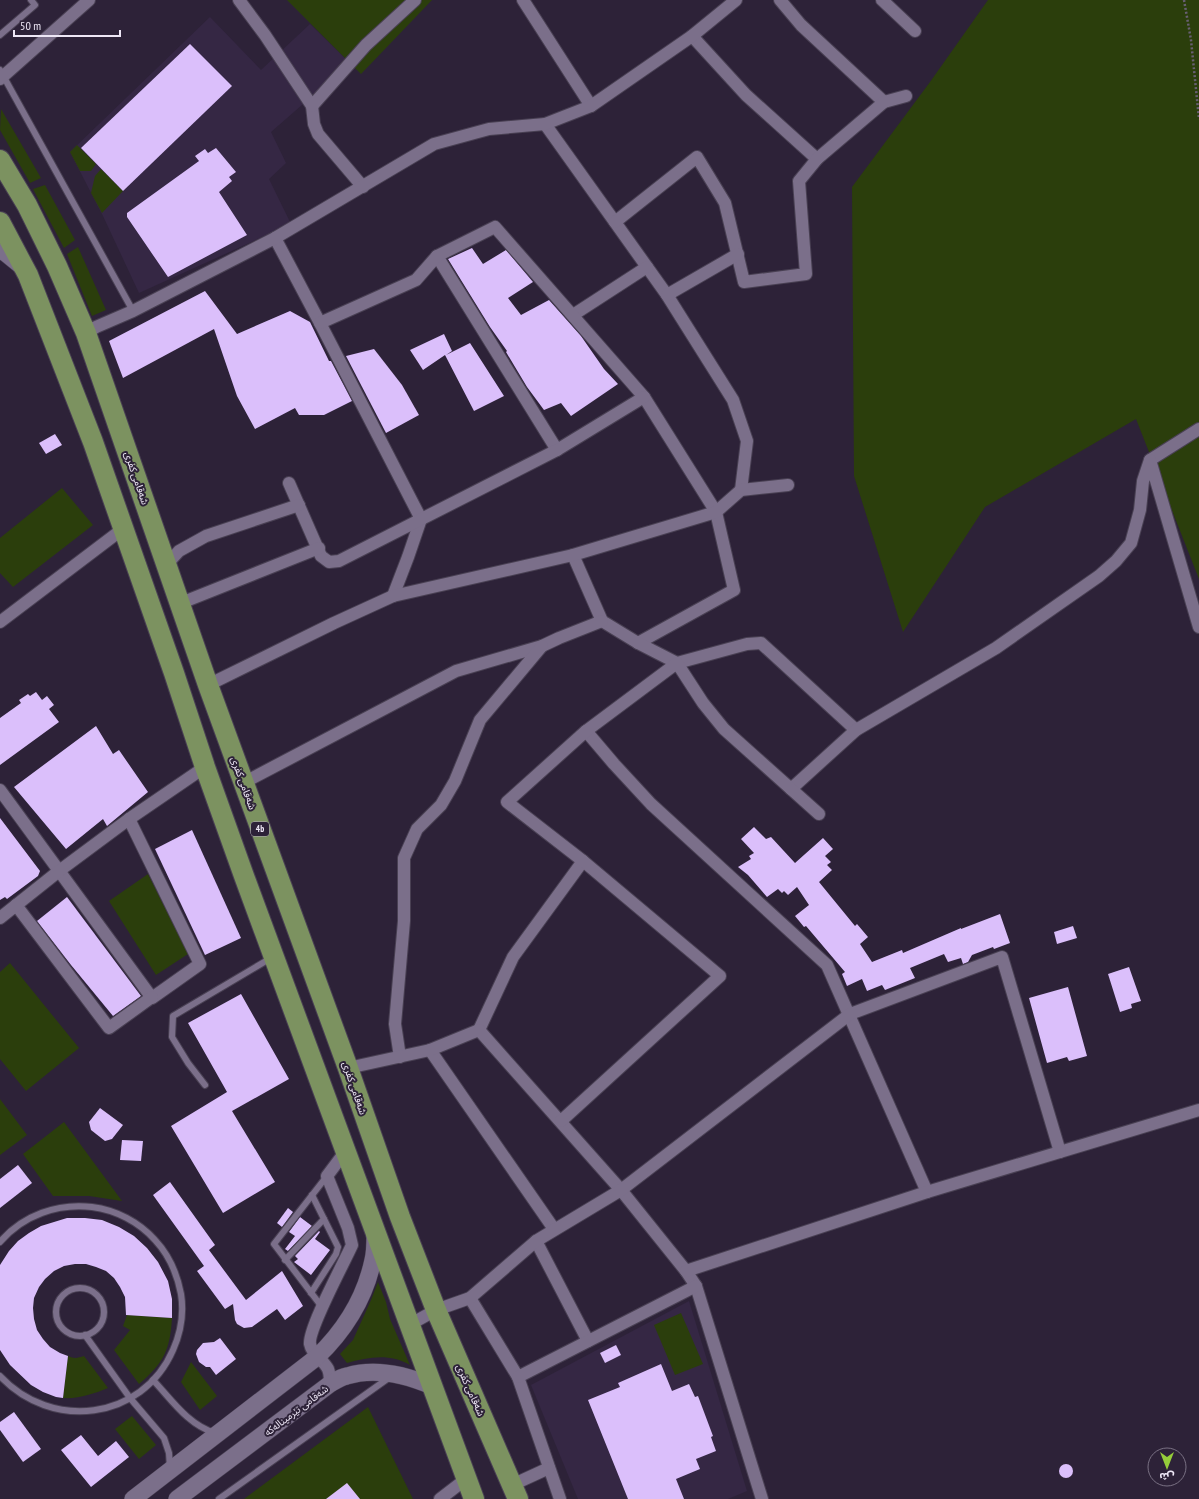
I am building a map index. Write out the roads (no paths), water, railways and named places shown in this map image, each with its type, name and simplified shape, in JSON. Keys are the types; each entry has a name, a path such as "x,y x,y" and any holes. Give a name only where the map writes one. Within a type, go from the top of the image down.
{"highway":[{"name":"شەقامی کفری","path":"0,160 27,205 57,266 86,333 181,603 208,685 348,1068 400,1217 436,1310 515,1492"},
{"path":"0,222 28,275 72,385 124,528 205,767 345,1152 474,1499"}],"main road":[{"path":"132,1499 317,1357 339,1334 348,1322 366,1284 374,1258 375,1233"},
{"name":"شەقامی تێرمینالەکە","path":"177,1499 330,1384 346,1376 362,1373 395,1374 432,1386"}],"street":[{"path":"1,75 89,0"},
{"path":"239,0 265,35 312,106 314,124 318,134 363,187"},
{"path":"312,106 366,45 415,0"},
{"path":"524,0 591,106"},
{"path":"86,333 96,326 133,311 275,238 434,144 489,129 545,124 591,106 692,36 736,0"},
{"path":"780,0 801,25 884,102"},
{"path":"882,0 915,31"},
{"path":"692,36 746,95 817,159"},
{"path":"614,222 697,157 724,203 744,282 806,274 799,181 817,159 884,102 906,96"},
{"path":"545,124 667,295 733,400 747,441 741,490"},
{"path":"320,324 416,280 437,256 495,227 644,397 716,512 734,590 638,643"},
{"path":"275,238 421,519 393,596"},
{"path":"0,251 17,263 28,275"},
{"path":"667,295 738,254"},
{"path":"437,256 557,450"},
{"path":"573,315 647,267"},
{"path":"289,483 319,548 321,556 329,562 339,561 557,450 644,397"},
{"path":"791,789 856,730 996,648 1098,576 1116,561 1131,543 1140,510 1143,481 1150,460 1199,429"},
{"path":"1150,460 1199,627"},
{"path":"208,685 334,623 393,596 573,555 716,512 741,490 788,485"},
{"path":"167,564 180,551 206,536 299,505"},
{"path":"0,622 124,528"},
{"path":"181,603 319,548"},
{"path":"573,555 602,621 638,643 678,663 703,703 724,729 819,814"},
{"path":"243,783 456,671 542,646 602,621"},
{"path":"561,1121 720,976 583,861 507,802 586,731 678,663 747,644 761,643 856,730"},
{"path":"400,1057 395,1024 404,921 404,858 417,829 441,806 455,782 480,720 542,646"},
{"path":"586,731 651,804 827,965 850,1014 927,1192"},
{"path":"0,918 59,871 129,819 205,767"},
{"path":"0,790 152,997"},
{"path":"16,905 108,1028 200,964 129,819"},
{"path":"348,1068 430,1050 479,1030 513,957 583,861"},
{"path":"409,1325 436,1310 470,1298 536,1241 620,1190 850,1014 1002,957 1060,1152"},
{"path":"479,1030 561,1121 620,1190 686,1271 696,1286 762,1499"},
{"path":"430,1050 554,1229"},
{"path":"686,1271 927,1192 1199,1110"},
{"path":"330,1384 328,1370 317,1357 312,1348 310,1338 322,1308 352,1245 348,1228 327,1176 345,1152"},
{"path":"536,1241 588,1341"},
{"path":"518,1377 696,1286"},
{"path":"470,1298 518,1377 560,1499"},
{"path":"515,1492 549,1468"},
{"path":"440,1499 466,1479"}],"lane":[{"path":"0,35 35,5 31,0"},
{"path":"1,75 133,311"},
{"path":"205,1085 188,1063 172,1037 173,1016 274,956"},
{"path":"322,1308 274,1244 327,1176"},
{"path":"311,1293 336,1254 338,1247 312,1195"},
{"path":"0,1242 27,1219 54,1208 69,1206 98,1208 113,1211 139,1225 150,1234 168,1257 175,1271 180,1292 182,1314 176,1342 163,1369 142,1390 130,1398 102,1409 88,1411 58,1410 44,1406 18,1392 0,1376"},
{"path":"285,1260 324,1219"},
{"path":"83,1288 90,1290 99,1298 102,1305 104,1313 100,1324 92,1332 85,1335 77,1336 70,1334 60,1326 57,1319 57,1303 62,1296 71,1290 83,1288"},
{"path":"85,1335 130,1398 164,1438 169,1453 170,1469"},
{"path":"219,1499 395,1374"},
{"path":"153,1380 191,1421 202,1428 217,1434"}]}
